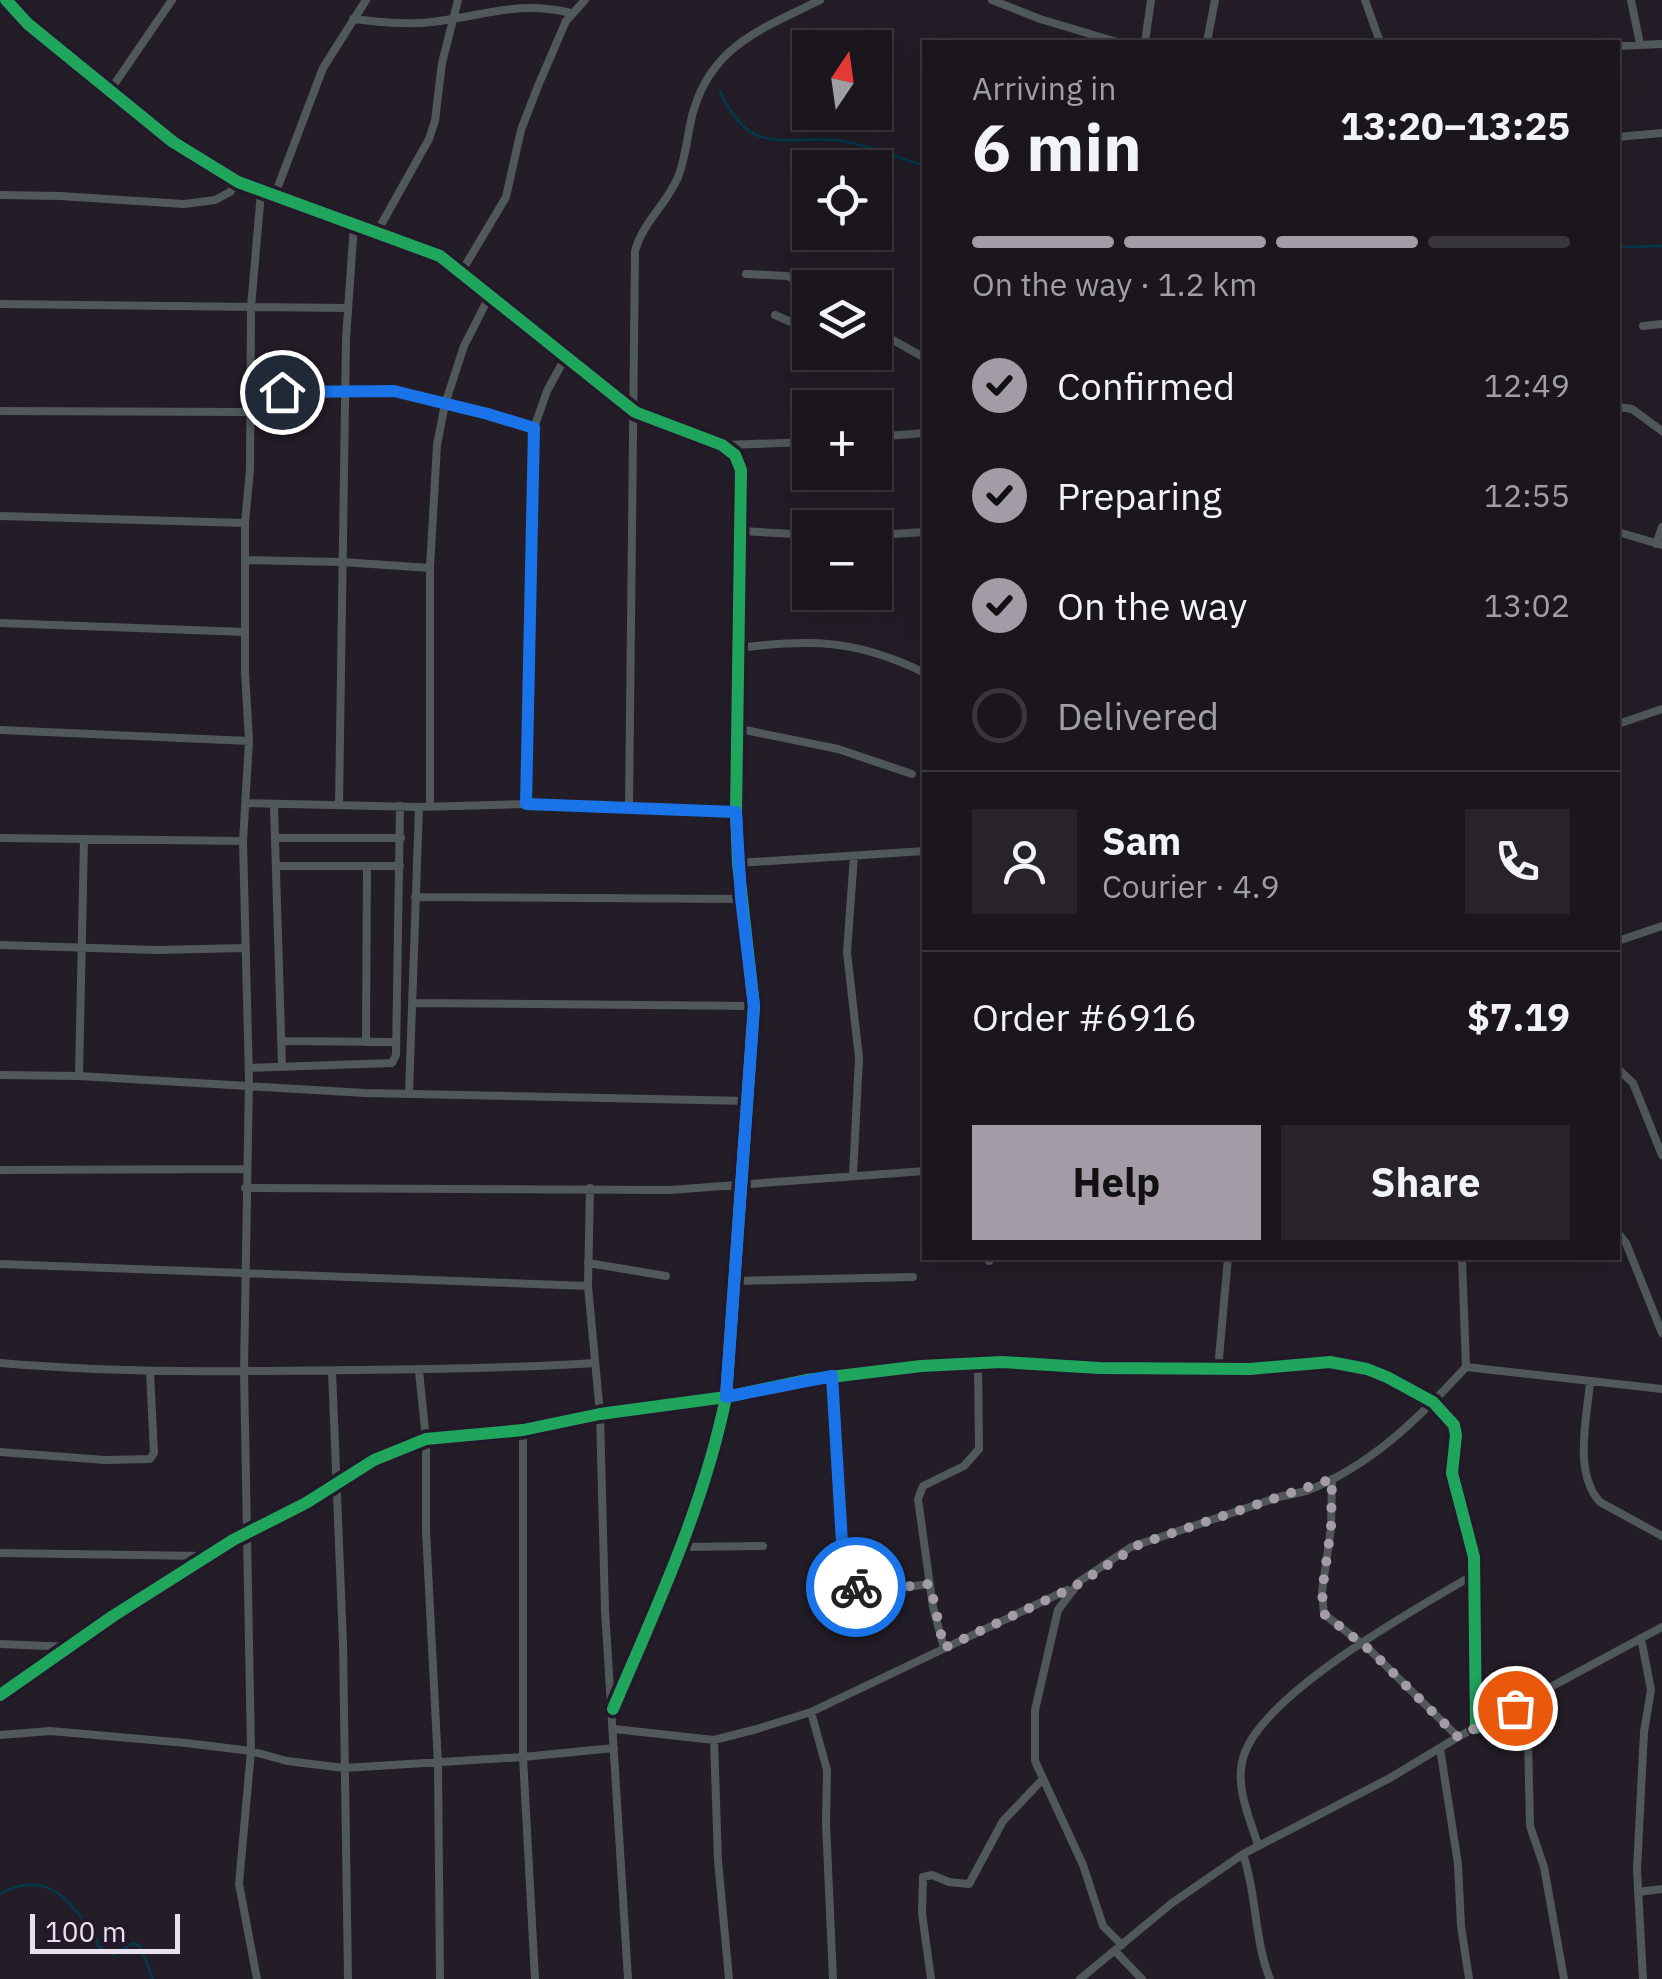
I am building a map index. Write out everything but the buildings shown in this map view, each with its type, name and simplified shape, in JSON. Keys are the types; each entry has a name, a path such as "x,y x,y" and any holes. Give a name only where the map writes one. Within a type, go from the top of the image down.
{"street":[{"path":"6,0 28,24 173,142 261,192 421,247 462,271 635,412 722,446 735,456 741,470 736,812 754,1006 726,1397 717,1439 680,1547 613,1709"},
{"path":"109,92 172,0"},
{"path":"274,197 323,68 366,0"},
{"path":"378,232 429,139 458,0"},
{"path":"462,271 506,198 521,130 571,13 586,0"},
{"path":"992,0 1110,40"},
{"path":"1145,40 1151,0"},
{"path":"1206,40 1215,0"},
{"path":"1365,0 1379,40"},
{"path":"1631,0 1640,44"},
{"path":"629,808 634,251 643,228 679,174 692,114 701,90 720,63 750,34 816,1"},
{"path":"353,19 412,22 514,3 549,2 571,13"},
{"path":"1620,46 1662,44"},
{"path":"1620,137 1662,133"},
{"path":"0,195 184,204 215,200 238,182"},
{"path":"257,1979 240,1884 251,1750 243,1274 248,1068 242,841 250,741 245,522 250,468 251,307 261,192"},
{"path":"339,805 348,308 354,224"},
{"path":"746,274 792,278"},
{"path":"430,806 434,475 445,404 464,346 489,296"},
{"path":"0,304 348,308"},
{"path":"775,316 792,323"},
{"path":"1642,326 1662,324"},
{"path":"892,340 922,356"},
{"path":"526,804 534,428 546,391 565,358"},
{"path":"250,392 394,391 534,428"},
{"path":"1620,407 1632,408 1662,431"},
{"path":"0,411 249,412"},
{"path":"892,436 922,433"},
{"path":"722,446 792,443"},
{"path":"0,516 245,522"},
{"path":"1620,533 1659,545 1662,527"},
{"path":"740,532 792,534"},
{"path":"892,534 922,532"},
{"path":"246,560 430,568"},
{"path":"0,622 245,632"},
{"path":"737,648 812,641 873,651 922,672"},
{"path":"1620,723 1662,708"},
{"path":"736,728 838,749 912,774"},
{"path":"0,730 250,741"},
{"path":"248,803 526,804 736,812"},
{"path":"274,806 282,1066"},
{"path":"248,1068 392,1063 396,1055 400,806"},
{"path":"410,1093 419,806"},
{"path":"0,838 242,841"},
{"path":"275,838 401,838"},
{"path":"78,1076 84,839"},
{"path":"738,862 922,851"},
{"path":"853,1176 859,1058 846,952 854,856"},
{"path":"276,866 400,866"},
{"path":"366,1042 367,866"},
{"path":"415,898 741,898"},
{"path":"1620,940 1662,926"},
{"path":"0,945 246,948"},
{"path":"414,1002 754,1006"},
{"path":"281,1041 396,1042"},
{"path":"1620,1072 1632,1083 1662,1155"},
{"path":"0,1075 410,1093 748,1101"},
{"path":"0,1170 246,1169"},
{"path":"245,1188 668,1190 922,1171"},
{"path":"590,1188 588,1286 600,1414 605,1610 628,1979"},
{"path":"1620,1236 1662,1333"},
{"path":"1218,1369 1228,1260"},
{"path":"614,1729 714,1740 812,1712 1072,1588 1140,1544 1332,1479 1383,1447 1466,1368 1462,1260"},
{"path":"588,1263 666,1276"},
{"path":"0,1264 588,1286"},
{"path":"734,1280 912,1276"},
{"path":"0,1362 150,1372 419,1371 594,1363"},
{"path":"0,1695 206,1556 390,1452 426,1439 523,1430 832,1376 921,1366 978,1363 1218,1369 1330,1362 1387,1377 1433,1402 1449,1416 1456,1436 1452,1473 1472,1546 1476,1728"},
{"path":"944,1648 930,1584 919,1494 926,1484 964,1466 979,1449 978,1363"},
{"path":"1466,1368 1662,1389"},
{"path":"332,1371 348,1979"},
{"path":"419,1371 426,1439 426,1531 438,1764 440,1979"},
{"path":"0,1452 104,1460 150,1459 154,1453 150,1372"},
{"path":"832,1376 844,1576 854,1587 873,1590 930,1584"},
{"path":"1590,1382 1585,1462 1593,1494 1613,1510 1662,1536"},
{"path":"523,1430 523,1757 535,1979"},
{"path":"1332,1479 1322,1608 1327,1619 1359,1642 1458,1737"},
{"path":"680,1547 763,1546"},
{"path":"0,1553 206,1556"},
{"path":"1258,1846 1240,1784 1244,1755 1256,1733 1359,1642 1474,1574"},
{"path":"1072,1588 1058,1610 1035,1710 1033,1748 1042,1780 1083,1865 1104,1931 1142,1979"},
{"path":"1080,1979 1172,1903 1243,1854 1390,1778 1662,1627"},
{"path":"1641,1638 1651,1690 1644,1732 1638,1892 1643,1979"},
{"path":"0,1644 72,1647"},
{"path":"1515,1708 1528,1738 1530,1826 1544,1867 1564,1979"},
{"path":"812,1712 827,1770 833,1979"},
{"path":"0,1735 50,1731 251,1750 287,1761 344,1768 614,1748"},
{"path":"714,1740 718,1860 730,1979"},
{"path":"1440,1748 1458,1864 1469,1979"},
{"path":"931,1979 922,1913 924,1878 932,1874 961,1885 971,1882 1002,1822 1042,1780"},
{"path":"1243,1854 1270,1979"},
{"path":"1638,1892 1662,1889"}],"waterway":[{"path":"720,91 732,114 760,136 848,142 922,165"},
{"path":"1620,247 1662,246"},
{"path":"0,1894 32,1885 57,1893 78,1913 98,1946 113,1955 133,1943 140,1946 153,1979"}],"cycle path":[{"path":"6,0 28,24 173,142 238,182 440,256 635,412 722,445 735,455 741,470 736,812 754,1006 726,1397 692,1517 613,1709"},
{"path":"0,1695 113,1616 233,1540 306,1503 374,1460 426,1439 523,1430 806,1380 921,1366 1002,1362 1099,1368 1250,1369 1330,1362 1387,1377 1433,1402 1454,1425 1452,1473 1474,1557 1476,1728"}],"way so far":[{"path":"856,1587 873,1590 930,1584 944,1648 1072,1588 1108,1561 1140,1544 1306,1491 1332,1479 1331,1528 1322,1592 1327,1619 1371,1651 1458,1737 1515,1708"}],"route":[{"path":"282,392 394,391 534,428 526,804 736,812 754,1006 726,1397 832,1376 844,1576 856,1587"}]}
